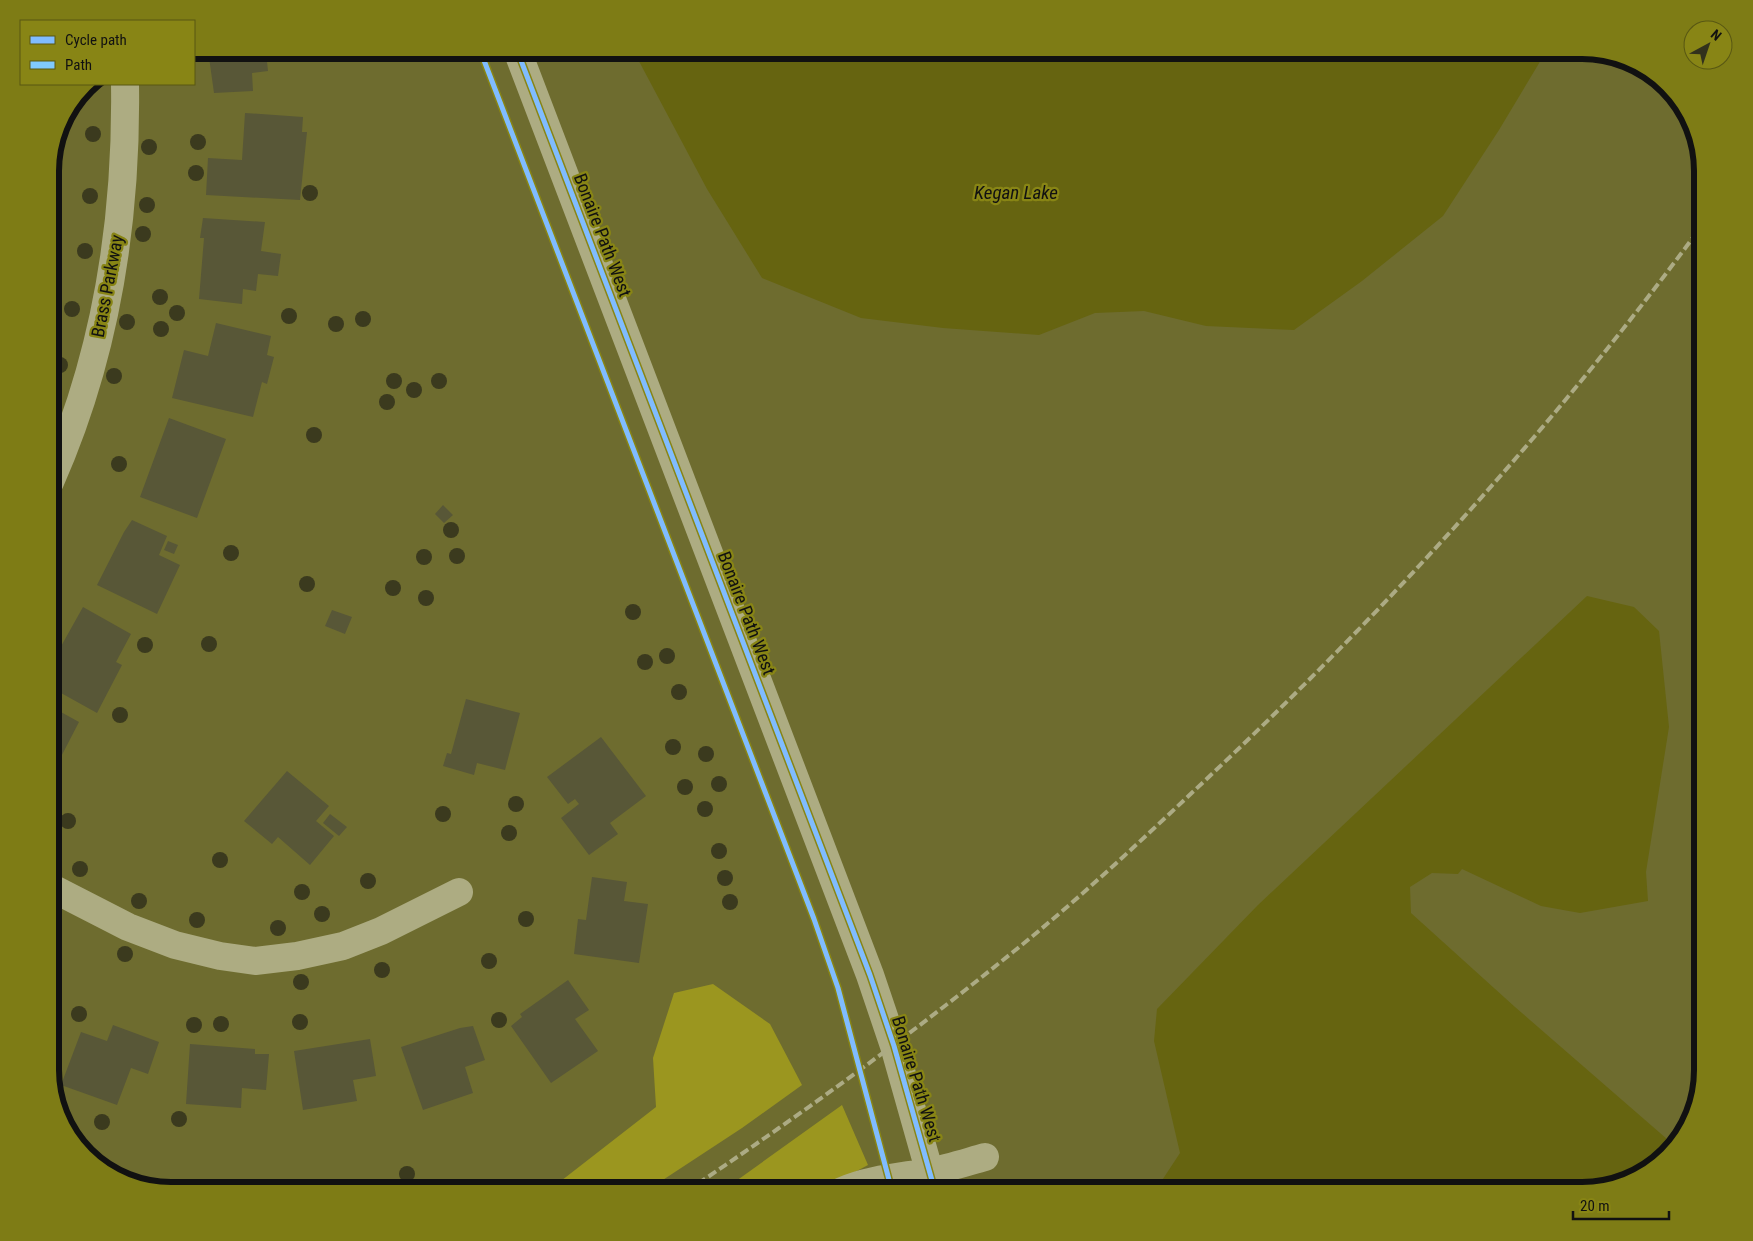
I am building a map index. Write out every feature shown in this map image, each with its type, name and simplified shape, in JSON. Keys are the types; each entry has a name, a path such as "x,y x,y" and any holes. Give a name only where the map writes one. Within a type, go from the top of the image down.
{"street":[{"name":"Bonaire Path West","path":"521,59 870,975 894,1046 933,1181"},
{"name":"Brass Parkway","path":"59,463 79,403 109,297 123,182 125,85"},
{"path":"59,892 128,927 175,945 220,956 255,961 297,956 343,946 381,930 459,892"},
{"path":"873,1182 889,1178 933,1181 985,1157"}],"shaded area":[{"path":"713,984 770,1024 802,1085 742,1128 660,1182 560,1182 656,1107 653,1058 674,993"},
{"path":"842,1105 868,1165 837,1182 735,1182"}],"water":[{"name":"Kegan Lake","path":"638,59 1542,59 1499,130 1443,216 1362,281 1294,330 1206,326 1144,311 1095,313 1039,335 943,328 861,318 762,278 707,189"},
{"path":"1587,596 1634,607 1659,631 1669,727 1646,872 1648,901 1580,913 1541,906 1462,869 1458,874 1432,873 1410,887 1411,913 1515,1007 1669,1141 1644,1163 1632,1171 1618,1176 1589,1182 1161,1182 1180,1153 1154,1041 1157,1009 1258,905"}],"building":[{"path":"209,59 267,59 268,71 252,73 253,91 214,93"},
{"path":"245,113 303,117 302,132 307,132 300,200 206,195 208,158 242,160"},
{"path":"203,218 265,222 261,251 281,254 278,276 258,274 256,291 243,289 242,304 199,299 204,238 200,238"},
{"path":"216,323 271,336 267,355 274,357 267,384 262,382 253,417 172,398 184,350 208,356"},
{"path":"169,418 226,439 197,518 140,497"},
{"path":"443,505 453,515 444,523 435,514"},
{"path":"132,520 167,536 159,555 180,565 157,614 97,585"},
{"path":"168,541 178,545 174,554 164,550"},
{"path":"83,607 131,634 116,662 122,665 97,713 59,692 59,650"},
{"path":"332,610 352,617 345,634 325,626"},
{"path":"466,699 520,713 505,770 477,763 474,775 443,766 447,753 451,754"},
{"path":"59,711 79,722 59,761"},
{"path":"601,737 646,796 610,823 618,834 589,855 561,818 579,804 575,799 568,804 547,777"},
{"path":"287,771 329,806 316,821 334,836 310,865 278,837 272,844 244,821"},
{"path":"330,814 347,827 339,836 323,823"},
{"path":"592,877 627,882 624,901 648,904 639,963 574,954 578,919 586,920"},
{"path":"568,980 589,1010 575,1019 598,1051 551,1083 511,1026 522,1017 520,1014"},
{"path":"113,1025 159,1042 148,1074 131,1068 117,1105 61,1085 81,1032 107,1041"},
{"path":"473,1026 485,1060 465,1067 473,1093 423,1110 401,1047 460,1028"},
{"path":"370,1039 376,1076 353,1080 357,1101 303,1110 294,1051"},
{"path":"190,1044 255,1049 255,1054 269,1054 266,1090 242,1088 241,1108 186,1104"}],"railway":[{"path":"700,1182 853,1075 973,984 1090,887 1213,773 1344,644 1470,510 1590,370 1648,298 1694,236"}],"cycle path":[{"path":"483,59 814,919 838,988 890,1182"},
{"path":"520,59 870,975 894,1046 932,1182"}]}
